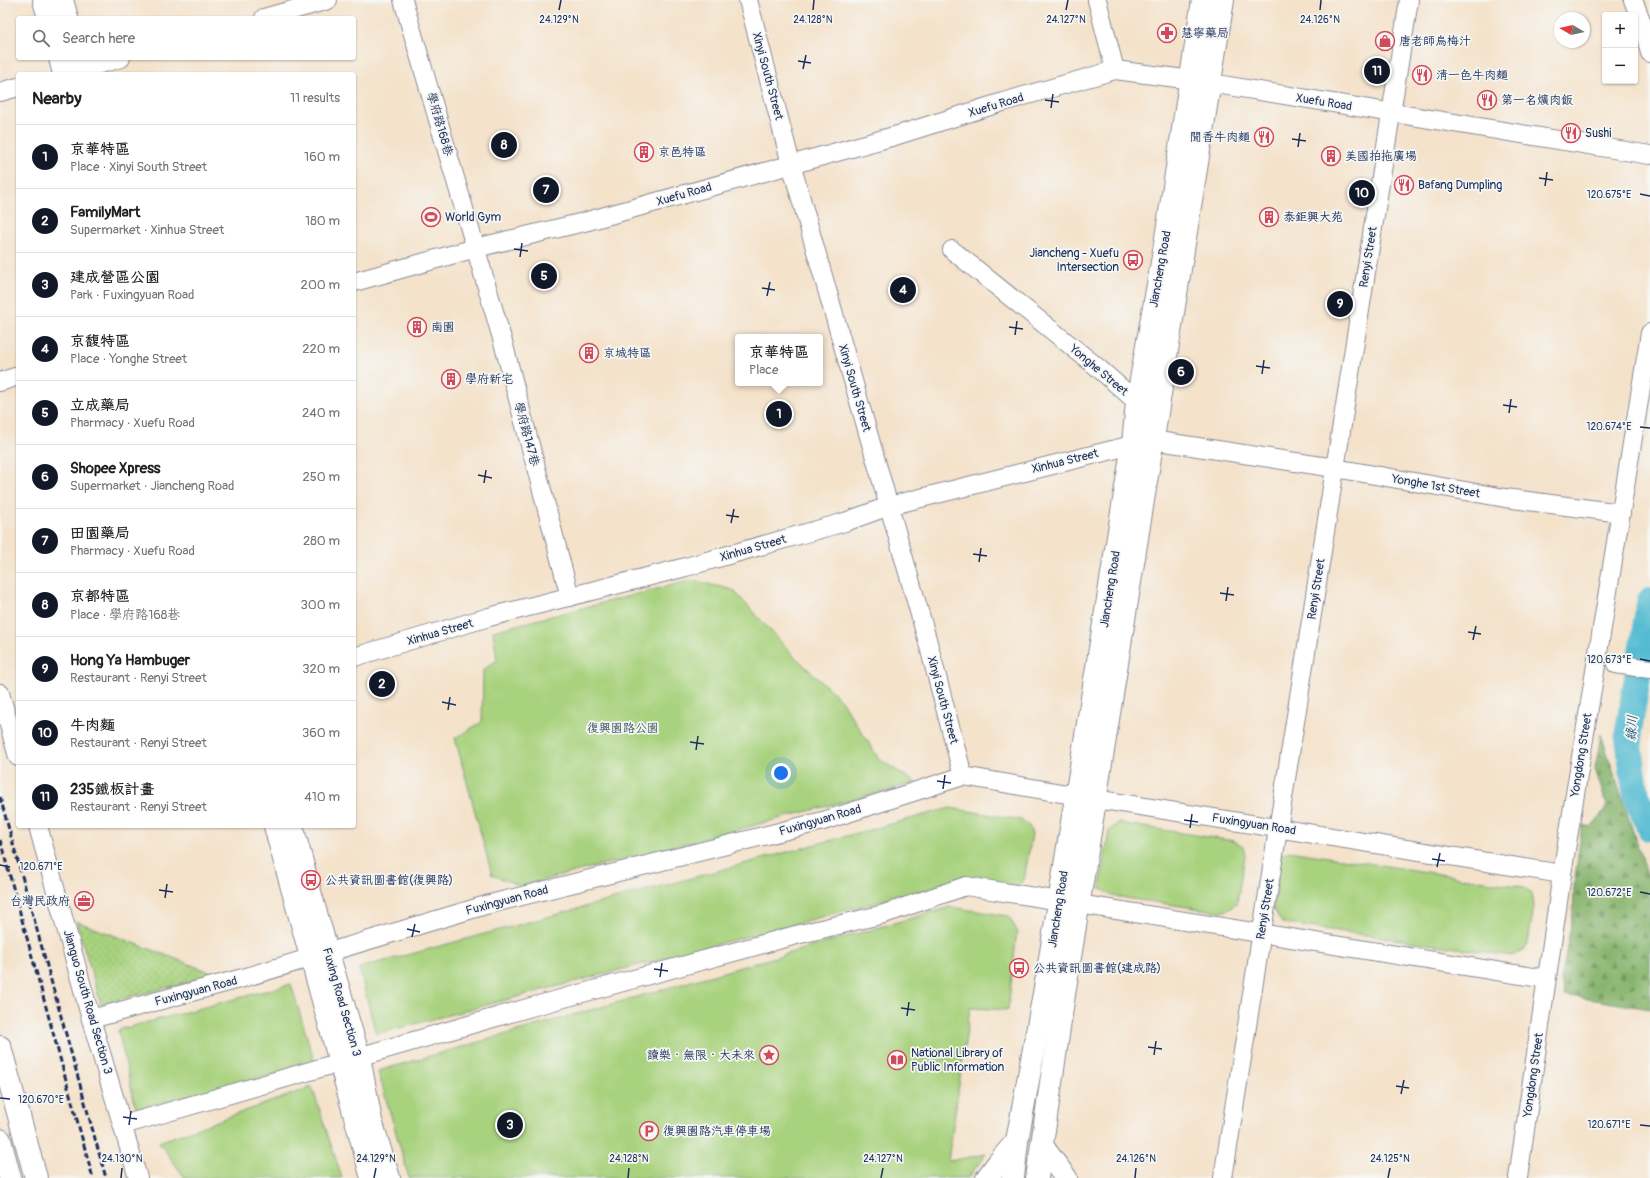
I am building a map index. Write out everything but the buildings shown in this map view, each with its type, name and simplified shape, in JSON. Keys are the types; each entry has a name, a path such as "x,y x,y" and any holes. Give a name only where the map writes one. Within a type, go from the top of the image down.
{"street":[{"path":"44,0 48,16"},
{"path":"62,0 66,16"},
{"path":"271,16 328,0"},
{"name":"學府路168巷","path":"403,0 476,248"},
{"name":"Xinyi South Street","path":"748,0 791,164 927,639 963,776"},
{"path":"1097,0 1115,70"},
{"name":"Jiancheng Road","path":"1037,1178 1042,1146 1069,903 1200,82 1203,0"},
{"name":"Jiancheng Road","path":"1143,442 1137,402 1200,82 1223,0"},
{"name":"Renyi Street","path":"1223,1178 1409,0"},
{"path":"1633,0 1643,25 1650,53"},
{"path":"62,60 72,71 113,60"},
{"name":"Xuefu Road","path":"356,281 476,248 584,222 898,135 1115,70 1200,82 1650,154"},
{"path":"0,92 16,88"},
{"name":"學府路147巷","path":"476,248 524,421 570,597"},
{"name":"Yonghe Street","path":"952,250 1096,366 1137,402"},
{"name":"Yongdong Street","path":"1518,1178 1562,874 1650,333"},
{"path":"0,382 16,377"},
{"name":"Yonghe 1st Street","path":"1143,442 1251,455 1335,468 1505,498 1621,514"},
{"name":"Xinhua Street","path":"356,656 489,617 686,567 845,522 888,506 1143,442"},
{"path":"1616,664 1650,669"},
{"path":"0,693 16,749"},
{"name":"Fuxingyuan Road","path":"91,1019 243,978 486,905 823,821 963,776 1562,874"},
{"name":"Jianguo South Road Section 3","path":"39,828 91,1019 138,1178"},
{"name":"Fuxing Road Section 3","path":"276,828 320,955 350,1060 389,1178"},
{"name":"Fuxing Road Section 3","path":"292,828 320,955"},
{"path":"123,1125 531,1007 796,935 884,914 966,886 1546,979"},
{"name":"Jiancheng Road","path":"1013,1178 1017,1141 1069,903"},
{"path":"0,1047 36,1178"},
{"name":"Fuxing Road Section 3","path":"350,1060 372,1178"},
{"path":"0,1140 10,1178"},
{"path":"988,1178 998,1162 1017,1141"},
{"path":"1042,1146 1066,1178"}],"green space":[{"name":"復興園路公園","path":"692,580 733,590 794,656 841,700 879,759 916,783 521,886 492,875 455,738 482,722 483,670 497,660 493,631"},
{"path":"1601,734 1650,883 1650,1009 1564,995 1561,980 1573,914 1574,887 1582,825 1592,827 1607,806 1595,769"},
{"path":"950,808 1022,820 1029,826 1032,834 1024,880 1017,887 958,881 376,1034 359,968"},
{"path":"1118,823 1234,841 1243,846 1245,856 1237,902 1230,909 1222,912 1112,896 1100,887 1109,831"},
{"path":"1289,851 1524,887 1532,894 1534,906 1528,943 1524,950 1512,956 1282,923 1273,908 1281,855"},
{"path":"950,907 1009,916 1017,931 1008,1010 970,1008 948,1161 986,1154 968,1178 409,1178 378,1071"},
{"path":"76,921 218,975 101,1004"},
{"path":"291,984 315,1064 136,1109 118,1030"},
{"path":"312,1087 342,1178 185,1178 159,1142"}],"waterway":[{"name":"綠川","path":"1650,601 1628,734 1636,795 1650,828"}],"railway":[{"path":"0,797 106,1178"},
{"path":"0,840 93,1178"}],"place":[{"name":"慧寧藥局","path":"1167,33"},
{"name":"唐老師烏梅汁","path":"1385,41"},
{"name":"235鐵板計畫","path":"1377,71"},
{"name":"清一色牛肉麵","path":"1422,75"},
{"name":"第一名爌肉飯","path":"1487,100"},
{"name":"Sushi","path":"1571,133"},
{"name":"聞香牛肉麵","path":"1264,137"},
{"name":"京都特區","path":"504,145"},
{"name":"京邑特區","path":"644,152"},
{"name":"美國拍拖廣場","path":"1331,156"},
{"name":"Bafang Dumpling","path":"1404,185"},
{"name":"田園藥局","path":"546,190"},
{"name":"牛肉麵","path":"1362,193"},
{"name":"World Gym","path":"431,217"},
{"name":"泰鉅興大苑","path":"1269,217"},
{"name":"Jiancheng - Xuefu Intersection","path":"1133,260"},
{"name":"立成藥局","path":"544,276"},
{"name":"京馥特區","path":"903,290"},
{"name":"Hong Ya Hambuger","path":"1340,304"},
{"name":"南園","path":"417,327"},
{"name":"京城特區","path":"589,353"},
{"name":"Shopee Xpress","path":"1181,372"},
{"name":"學府新宅","path":"451,379"},
{"name":"京華特區","path":"779,414"},
{"name":"FamilyMart","path":"382,684"},
{"name":"公共資訊圖書館(復興路)","path":"311,880"},
{"name":"台灣民政府","path":"84,901"},
{"name":"公共資訊圖書館(建成路)","path":"1019,968"},
{"name":"讀樂‧無限‧大未來","path":"769,1055"},
{"name":"National Library of Public Information","path":"897,1060"},
{"name":"建成營區公園","path":"510,1125"},
{"name":"復興園路汽車停車場","path":"649,1131"}]}
